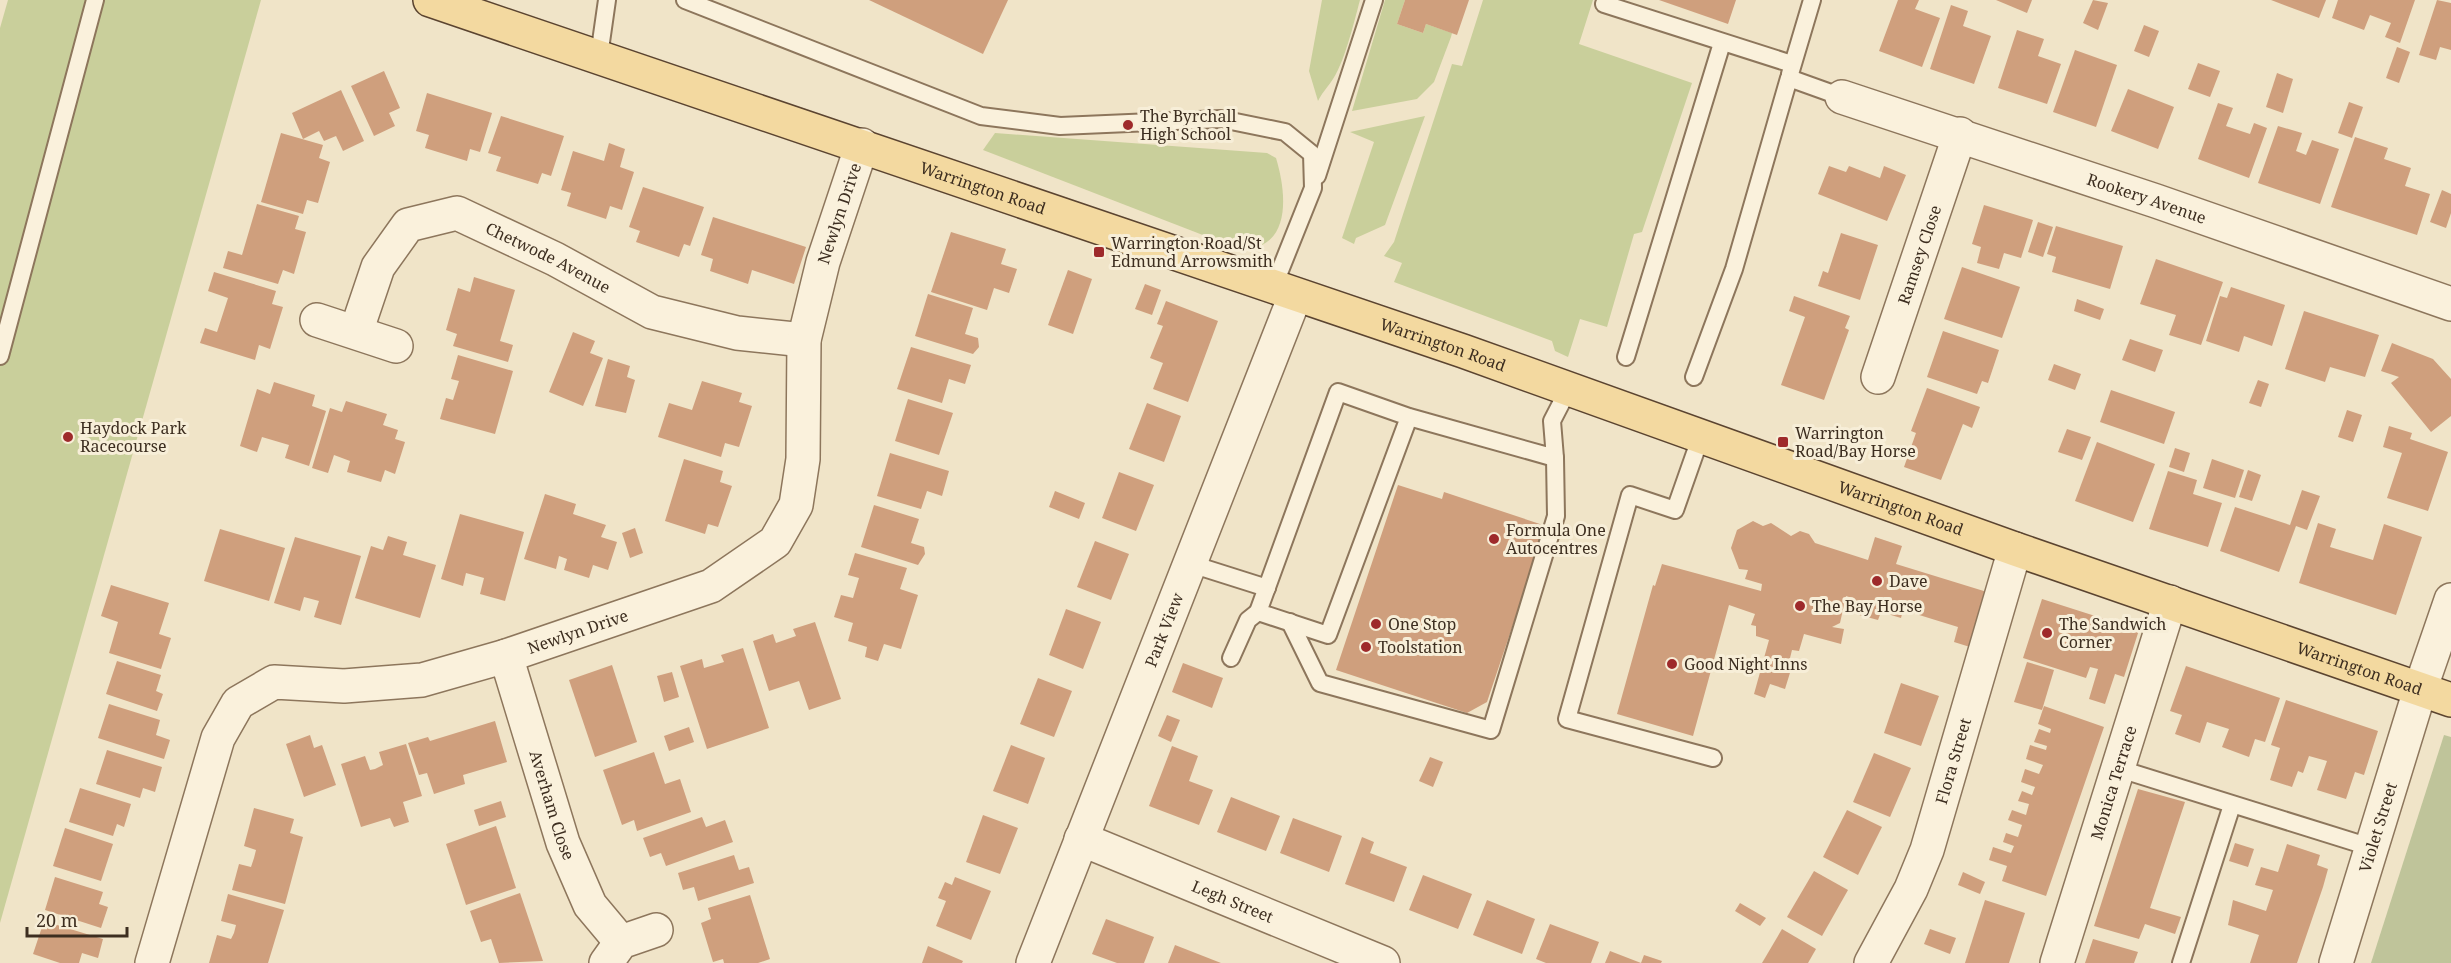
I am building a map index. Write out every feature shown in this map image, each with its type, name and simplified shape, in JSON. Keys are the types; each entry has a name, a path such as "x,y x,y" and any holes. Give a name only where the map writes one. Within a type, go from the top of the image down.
{"main road":[{"name":"Warrington Road","path":"430,0 862,145 1284,292 1569,388 2015,549 2451,700"}],"street":[{"name":"Rookery Avenue","path":"1842,97 1960,134 2451,303"},
{"name":"Ramsey Close","path":"1878,377 1960,134"},
{"name":"Newlyn Drive","path":"152,963 218,738 238,703 274,682 344,686 422,680 506,656 711,586 775,542 796,505 803,459 804,340 823,262 862,145"},
{"name":"Chetwode Avenue","path":"356,332 378,267 408,225 457,213 555,259 652,312 737,333 804,340"},
{"name":"Park View","path":"1033,963 1188,563 1284,292"},
{"path":"317,320 396,346"},
{"name":"Flora Street","path":"1870,963 1911,889 1927,850 2015,549"},
{"name":"Violet Street","path":"2336,963 2370,847 2451,600"},
{"name":"Monica Terrace","path":"2057,963 2120,769 2170,602"},
{"name":"Averham Close","path":"506,656 563,843 613,952 656,930"},
{"name":"Legh Street","path":"1082,839 1383,963"}],"lane":[{"path":"0,356 95,0"},
{"path":"599,56 607,0"},
{"path":"685,0 981,116 1060,126 1221,119 1285,132 1312,154 1313,188"},
{"path":"1284,292 1313,188 1374,0"},
{"path":"1695,377 1734,269 1812,0"},
{"path":"1604,4 1722,43 1790,71 1842,97"},
{"path":"1626,357 1722,43"},
{"path":"1290,622 1320,683 1491,730 1556,516 1552,421 1569,388"},
{"path":"1231,658 1248,620 1258,612 1338,392 1410,417 1555,458"},
{"path":"1258,612 1328,634 1410,417"},
{"path":"1701,436 1675,510 1630,495 1567,719 1713,758"},
{"path":"1188,563 1267,588"},
{"path":"2120,769 2370,847"},
{"path":"2181,963 2232,805"}],"green space":[{"name":"Haydock Park Racecourse","path":"8,0 261,0 0,923 0,28"},
{"path":"1322,0 1360,0 1340,65 1318,101 1309,71"},
{"path":"1385,0 1405,0 1397,24 1423,33 1426,24 1452,33 1451,37 1434,82 1417,99 1352,111"},
{"path":"1483,0 1593,0 1579,44 1692,83 1642,232 1634,234 1607,327 1580,319 1568,357 1555,351 1552,341 1394,282 1402,263 1384,256 1394,242 1452,64 1462,66"},
{"path":"1425,116 1385,225 1356,238 1354,244 1342,238 1374,142 1350,132"},
{"path":"995,133 1267,153 1276,158 1280,172 1282,218 1277,231 1269,241 1256,247 1239,249 983,150"},
{"path":"2444,735 2451,737 2451,963 2371,963"}],"building":[{"path":"869,0 1008,0 983,54"},
{"path":"1405,0 1469,0 1457,35 1426,24 1423,33 1397,24"},
{"path":"1659,0 1736,0 1728,24"},
{"path":"1898,0 1919,0 1915,9 1940,18 1922,67 1879,51"},
{"path":"1996,0 2032,0 2027,13"},
{"path":"2093,0 2108,3 2098,30 2083,23"},
{"path":"2271,0 2326,0 2319,18"},
{"path":"2338,0 2415,0 2400,43 2385,37 2391,23 2370,15 2364,30 2332,18"},
{"path":"2437,0 2451,3 2451,50 2440,47 2436,60 2419,55"},
{"path":"1951,5 1968,11 1963,26 1991,36 1974,84 1930,69"},
{"path":"2144,25 2159,31 2149,57 2134,51"},
{"path":"2017,30 2044,39 2038,56 2061,64 2047,104 1998,88"},
{"path":"2397,47 2410,52 2399,83 2386,78"},
{"path":"2075,50 2117,65 2096,127 2053,112"},
{"path":"2198,63 2220,71 2210,97 2188,89"},
{"path":"384,71 400,108 389,113 395,126 374,136 351,86"},
{"path":"2277,73 2293,79 2283,113 2266,107"},
{"path":"2128,89 2174,107 2158,149 2111,131"},
{"path":"341,90 364,141 343,151 336,136 324,141 319,131 303,139 292,113"},
{"path":"427,93 492,113 480,152 470,149 467,161 425,148 429,135 416,131"},
{"path":"2349,102 2363,107 2352,138 2338,133"},
{"path":"2218,103 2233,108 2226,126 2250,134 2254,123 2267,128 2249,178 2198,159"},
{"path":"501,116 564,136 551,176 542,173 538,184 496,171 501,157 488,153"},
{"path":"2278,126 2302,133 2296,151 2306,155 2312,140 2339,149 2320,204 2258,183"},
{"path":"281,133 323,145 319,158 330,162 318,203 307,200 303,214 261,202"},
{"path":"2355,137 2388,148 2384,159 2411,168 2405,186 2430,194 2417,235 2331,207"},
{"path":"609,143 625,149 620,167 634,172 622,210 610,206 606,219 567,206 571,193 561,190 573,151 604,161"},
{"path":"1829,166 1846,172 1849,166 1880,178 1884,166 1906,175 1887,221 1818,194"},
{"path":"643,187 704,207 690,246 684,244 679,257 636,242 640,231 629,227"},
{"path":"2442,190 2451,194 2451,213 2446,228 2430,222"},
{"path":"257,204 299,216 295,229 306,232 294,274 283,270 278,284 223,268 228,251 242,255"},
{"path":"1984,205 2033,220 2021,258 2004,253 1999,269 1977,263 1981,247 1972,244"},
{"path":"713,217 806,247 794,284 752,270 748,284 710,271 713,259 701,255"},
{"path":"2038,222 2053,227 2043,257 2028,252"},
{"path":"2056,226 2123,246 2110,289 2052,272 2056,257 2047,254"},
{"path":"951,232 1006,249 1001,264 1017,269 1009,293 994,288 987,310 931,292"},
{"path":"1841,233 1878,245 1860,300 1818,286 1823,271 1828,273"},
{"path":"2156,259 2223,282 2201,345 2169,335 2176,315 2140,304"},
{"path":"1962,267 2020,287 2002,338 1944,319"},
{"path":"1068,270 1092,279 1073,334 1048,325"},
{"path":"214,272 276,291 272,304 283,307 270,349 259,345 255,360 200,343 205,328 217,332 228,298 208,291"},
{"path":"474,277 515,290 500,341 513,345 508,362 453,346 457,334 446,330 458,288 470,292"},
{"path":"1145,284 1161,290 1152,315 1135,309"},
{"path":"2231,287 2285,305 2272,346 2244,336 2239,352 2206,341 2220,296 2227,298"},
{"path":"928,294 973,308 965,334 978,338 979,347 973,354 915,336"},
{"path":"1794,296 1850,316 1845,328 1849,330 1824,400 1781,385 1805,317 1789,311"},
{"path":"2077,299 2104,309 2100,320 2074,311"},
{"path":"1166,301 1218,321 1188,402 1153,389 1163,363 1150,358 1163,326 1157,324"},
{"path":"2304,311 2379,335 2365,377 2330,367 2325,382 2285,369"},
{"path":"1943,331 1999,350 1988,383 1982,381 1977,394 1927,377"},
{"path":"573,332 595,341 590,353 603,358 583,406 549,392"},
{"path":"2130,339 2163,350 2155,372 2122,360"},
{"path":"2392,343 2433,359 2451,379 2451,416 2431,432 2391,383 2399,377 2381,371"},
{"path":"911,347 971,365 965,384 949,379 942,403 897,389"},
{"path":"458,355 513,371 495,434 440,419 446,398 453,400 459,381 451,379"},
{"path":"608,359 630,366 627,377 635,380 626,413 595,406"},
{"path":"2054,364 2081,374 2075,390 2048,380"},
{"path":"2258,380 2269,384 2261,407 2249,403"},
{"path":"702,381 742,393 739,402 752,406 739,447 725,443 721,457 658,437 669,403 692,410"},
{"path":"274,382 315,395 312,406 326,411 309,466 285,458 289,445 262,437 257,452 240,446 257,389 270,394"},
{"path":"1927,388 1980,407 1972,428 1963,424 1941,480 1904,467 1916,433 1911,431"},
{"path":"2111,390 2175,412 2164,444 2100,422"},
{"path":"908,399 953,413 939,455 895,441"},
{"path":"346,401 387,414 383,425 398,430 395,439 405,442 395,474 385,470 381,482 347,472 350,461 334,455 328,473 312,468 330,408 342,412"},
{"path":"1147,403 1181,416 1164,462 1129,449"},
{"path":"2347,410 2362,415 2353,442 2338,437"},
{"path":"2389,426 2412,433 2410,439 2448,452 2428,511 2387,498 2402,453 2383,447"},
{"path":"2067,429 2091,437 2082,460 2058,452"},
{"path":"2097,442 2155,464 2133,522 2075,501"},
{"path":"2175,448 2190,453 2184,472 2169,467"},
{"path":"890,453 949,471 942,496 927,491 921,509 877,496"},
{"path":"684,459 723,471 720,482 732,486 718,527 708,524 705,534 665,521"},
{"path":"2212,459 2244,470 2235,498 2203,488"},
{"path":"2248,470 2261,475 2252,501 2239,497"},
{"path":"2168,471 2197,480 2193,494 2222,503 2208,547 2149,529"},
{"path":"1119,472 1154,485 1136,531 1102,518"},
{"path":"1398,485 1442,499 1444,492 1546,526 1487,702 1467,713 1336,670"},
{"path":"2302,490 2320,496 2307,530 2296,526 2279,572 2220,551 2235,507 2290,525"},
{"path":"1055,491 1085,503 1079,519 1049,507"},
{"path":"545,494 576,504 573,514 606,525 601,537 617,542 608,570 593,565 589,578 564,570 567,559 559,556 556,569 524,559"},
{"path":"874,505 919,519 911,543 924,547 925,554 918,565 861,547"},
{"path":"460,514 524,532 505,601 480,594 484,578 466,573 463,586 441,579"},
{"path":"1753,521 1763,526 1771,523 1791,536 1800,531 1809,534 1815,543 1868,560 1875,537 1902,546 1896,564 1987,592 1970,647 1954,642 1958,627 1903,610 1901,618 1881,612 1878,620 1848,612 1852,598 1846,596 1840,623 1832,627 1844,629 1841,644 1804,634 1799,651 1792,650 1789,662 1793,663 1785,689 1770,684 1765,698 1754,694 1769,640 1756,636 1756,626 1751,625 1755,614 1729,605 1693,736 1617,714 1653,585 1655,586 1662,564 1761,591 1762,584 1745,579 1748,570 1739,569 1731,548 1737,530"},
{"path":"2318,523 2336,529 2330,547 2373,560 2384,524 2422,537 2396,615 2299,583"},
{"path":"635,528 643,553 630,558 622,533"},
{"path":"220,529 285,548 269,601 204,581"},
{"path":"388,536 407,542 403,555 436,565 420,618 355,598 371,546 383,550"},
{"path":"295,537 361,556 341,625 314,617 319,601 304,597 300,611 274,603"},
{"path":"1095,541 1129,554 1111,600 1077,587"},
{"path":"855,553 907,568 900,589 918,595 901,649 884,644 878,661 865,657 867,647 848,641 853,623 834,617 841,595 853,598 859,578 848,575"},
{"path":"111,585 169,603 159,634 171,638 161,669 109,653 118,622 101,616"},
{"path":"2042,599 2139,630 2124,677 2115,674 2105,704 2089,699 2098,669 2090,667 2086,678 2023,658"},
{"path":"1066,609 1101,622 1083,669 1049,655"},
{"path":"815,622 841,699 809,710 799,681 769,691 753,641 773,634 776,643 796,636 793,629"},
{"path":"743,648 769,728 707,749 680,666 702,659 704,668 724,662 721,655"},
{"path":"117,661 161,675 156,691 163,694 157,711 106,694"},
{"path":"2027,662 2054,670 2042,710 2014,702"},
{"path":"1183,663 1223,678 1212,708 1172,692"},
{"path":"612,665 637,742 595,757 569,680"},
{"path":"2186,666 2280,698 2265,742 2255,739 2249,757 2222,747 2229,729 2207,722 2200,743 2175,734 2182,715 2170,711"},
{"path":"672,672 679,697 664,702 657,676"},
{"path":"1038,678 1072,691 1054,737 1020,724"},
{"path":"1901,683 1939,696 1921,746 1884,733"},
{"path":"2286,700 2378,731 2364,775 2355,772 2346,799 2317,790 2327,761 2309,756 2303,773 2298,771 2292,787 2270,780 2280,748 2271,745"},
{"path":"109,704 160,720 156,735 170,740 164,759 98,738"},
{"path":"2044,706 2104,727 2046,896 2002,881 2007,866 1989,860 1993,847 2011,853 2014,846 2003,842 2006,833 2018,837 2022,825 2008,820 2012,810 2026,815 2029,804 2018,801 2022,791 2032,795 2035,787 2021,782 2025,769 2039,774 2043,765 2026,759 2030,745 2046,750 2047,746 2034,742 2039,729 2050,733 2051,729 2038,724"},
{"path":"1167,715 1180,720 1171,742 1158,736"},
{"path":"495,721 507,762 463,775 465,784 434,794 427,773 419,775 408,743 428,737 430,741"},
{"path":"689,727 694,742 669,751 664,736"},
{"path":"310,735 314,748 322,745 336,785 304,797 286,744"},
{"path":"406,744 422,796 403,802 409,822 394,827 390,818 361,827 341,764 365,756 370,770 375,769 383,765 379,752"},
{"path":"1011,745 1045,758 1028,804 993,791"},
{"path":"1172,746 1198,756 1189,781 1213,790 1199,825 1149,806"},
{"path":"107,750 162,767 155,792 143,788 140,798 96,784"},
{"path":"654,752 665,784 680,779 691,812 637,831 634,820 622,825 603,770"},
{"path":"1874,753 1911,768 1890,817 1853,802"},
{"path":"1430,757 1443,762 1433,787 1419,781"},
{"path":"80,788 131,804 124,827 117,824 113,836 69,822"},
{"path":"2138,789 2185,802 2150,908 2181,917 2175,934 2145,924 2139,939 2094,926"},
{"path":"1231,797 1280,816 1266,851 1217,832"},
{"path":"501,801 506,817 479,826 474,810"},
{"path":"254,808 294,819 290,833 303,837 285,904 232,890 239,864 251,867 254,858 256,850 244,846"},
{"path":"1847,810 1882,827 1858,875 1823,857"},
{"path":"983,815 1018,828 1000,874 966,862"},
{"path":"702,817 706,827 725,820 733,842 666,866 661,853 650,857 643,838"},
{"path":"1293,818 1342,836 1329,872 1280,853"},
{"path":"496,826 516,888 466,905 446,844"},
{"path":"65,828 113,844 101,881 53,866"},
{"path":"1362,837 1374,842 1370,853 1407,867 1394,902 1345,884"},
{"path":"2235,843 2254,849 2248,867 2229,861"},
{"path":"2287,844 2320,855 2317,865 2328,869 2323,887 2297,963 2250,963 2259,935 2228,925 2233,900 2266,911 2273,890 2255,885 2261,867 2278,872"},
{"path":"734,855 739,870 749,867 754,883 698,901 694,887 683,890 678,873"},
{"path":"1814,871 1848,890 1822,936 1787,917"},
{"path":"1963,872 1985,882 1980,894 1958,885"},
{"path":"1423,875 1472,894 1458,929 1409,910"},
{"path":"55,877 103,892 99,904 108,907 101,928 45,910"},
{"path":"955,877 991,891 971,940 936,926 946,901 938,898 945,882 952,885"},
{"path":"520,893 543,961 499,963 491,939 481,942 470,911"},
{"path":"228,894 284,910 268,963 209,963 217,935 231,939 234,933 236,925 221,921"},
{"path":"750,895 770,959 758,963 724,963 723,959 713,962 701,923 711,919 708,908"},
{"path":"1487,900 1535,919 1522,954 1473,935"},
{"path":"1985,900 2025,913 2009,963 1965,963"},
{"path":"1740,903 1766,918 1760,926 1735,911"},
{"path":"1106,919 1154,937 1144,963 1117,963 1092,954"},
{"path":"44,921 103,939 98,958 82,953 79,963 60,963 33,954"},
{"path":"1550,924 1599,942 1591,963 1546,963 1536,959"},
{"path":"1782,929 1816,949 1808,963 1762,963"},
{"path":"1930,929 1956,938 1950,954 1924,944"},
{"path":"2093,939 2138,952 2134,963 2085,963"},
{"path":"1175,945 1221,963 1168,963"},
{"path":"928,946 963,961 962,963 922,963"},
{"path":"1610,951 1641,963 1605,963"},
{"path":"1644,955 1662,961 1661,963 1641,963"}],"place":[{"name":"The Byrchall High School","path":"1128,125"},
{"name":"Warrington Road/St Edmund Arrowsmith","path":"1099,252"},
{"name":"Haydock Park Racecourse","path":"68,437"},
{"name":"Warrington Road/Bay Horse","path":"1783,442"},
{"name":"Formula One Autocentres","path":"1494,539"},
{"name":"Dave","path":"1877,581"},
{"name":"The Bay Horse","path":"1800,606"},
{"name":"One Stop","path":"1376,624"},
{"name":"The Sandwich Corner","path":"2047,633"},
{"name":"Toolstation","path":"1366,647"},
{"name":"Good Night Inns","path":"1672,664"}]}
